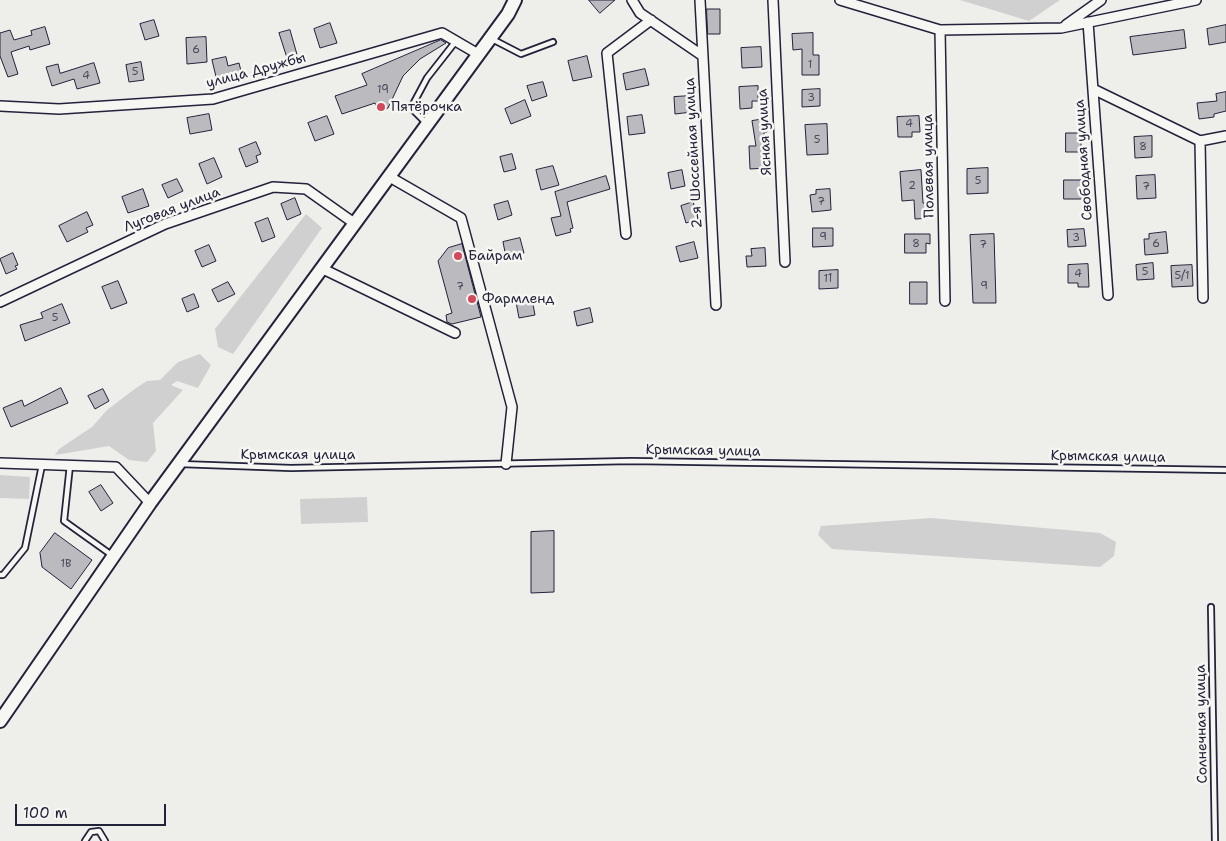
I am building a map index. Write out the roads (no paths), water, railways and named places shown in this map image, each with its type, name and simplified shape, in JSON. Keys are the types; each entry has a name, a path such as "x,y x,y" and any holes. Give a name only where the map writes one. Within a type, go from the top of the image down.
{"main road":[{"path":"0,721 150,504 516,0"}],"street":[{"path":"632,0 640,12 703,56"},
{"name":"2-я Шоссейная улица","path":"700,0 716,305"},
{"name":"Ясная улица","path":"773,0 785,262"},
{"path":"840,0 940,30 1061,28 1196,0"},
{"path":"1061,28 1101,0"},
{"path":"626,234 607,53 651,20"},
{"name":"Свободная улица","path":"1088,22 1108,295"},
{"name":"Полевая улица","path":"940,30 945,301"},
{"name":"улица Дружбы","path":"0,106 59,109 213,99 442,33 478,54"},
{"path":"1093,89 1200,141 1226,136"},
{"path":"1200,141 1203,298"},
{"path":"388,176 461,218 512,408 506,464"},
{"name":"Луговая улица","path":"0,302 165,224 273,187 306,189 354,223"},
{"path":"321,268 455,333"},
{"path":"0,463 116,466 150,504"}],"lane":[{"path":"490,38 521,54 552,42"},
{"path":"427,124 411,108 427,78 456,41"},
{"name":"Крымская улица","path":"179,464 291,468 631,461 1226,470"},
{"path":"0,575 3,575 24,548 42,465"},
{"path":"70,465 64,521 113,556"},
{"name":"Солнечная улица","path":"1211,607 1215,841"},
{"path":"85,841 91,832 99,831 105,841"}],"place":[{"name":"Пятёрочка","path":"381,107"},
{"name":"Байрам","path":"458,256"},
{"name":"Фармленд","path":"472,299"}]}
